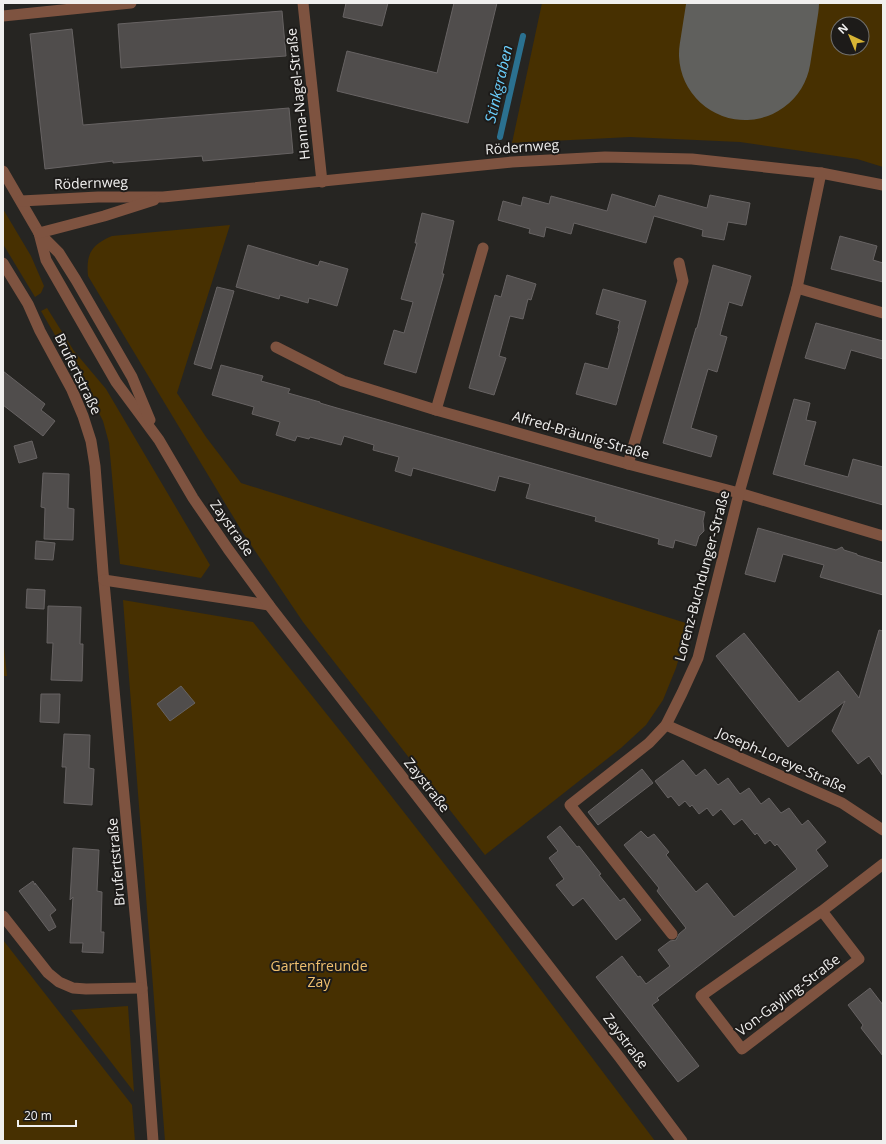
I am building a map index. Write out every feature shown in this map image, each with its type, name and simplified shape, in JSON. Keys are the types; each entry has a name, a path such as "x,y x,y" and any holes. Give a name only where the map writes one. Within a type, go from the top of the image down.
{"street":[{"path":"3,16 131,3"},
{"name":"Hanna-Nagel-Straße","path":"303,3 322,182"},
{"name":"Rödernweg","path":"21,201 98,197 163,197 512,162 605,157 692,159 821,173 883,185"},
{"name":"Zaystraße","path":"3,171 39,233 46,260 104,362 116,382 159,440 198,505 228,550 620,1058 682,1141"},
{"name":"Lorenz-Buchdunger-Straße","path":"672,934 570,805 649,743 666,725 698,658 739,493 797,288 821,173"},
{"name":"Rödernweg","path":"39,233 104,216 163,197"},
{"name":"Zaystraße","path":"39,233 59,253 132,377 159,440"},
{"path":"436,410 483,248"},
{"name":"Brufertstraße","path":"3,263 28,304 40,331 72,390 83,416 91,441 95,466 104,580 142,988 153,1141"},
{"path":"628,464 683,281 679,263"},
{"path":"797,288 883,312"},
{"name":"Alfred-Bräunig-Straße","path":"276,347 343,381 436,410 628,464 739,493 883,536"},
{"path":"104,580 269,605"},
{"name":"Joseph-Loreye-Straße","path":"666,725 842,803 883,830"},
{"name":"Von-Gayling-Straße","path":"822,911 859,959 742,1049 701,996 822,911 883,864"},
{"path":"3,916 48,973 59,982 73,988 86,989 142,988"}],"green space":[{"path":"542,3 883,3 883,167 857,159 740,142 630,137 512,143"},
{"path":"3,209 31,256 44,286 41,293 35,297 3,244"},
{"path":"230,225 177,393 206,437 241,483 689,624 676,668 663,700 646,725 621,748 485,855 303,622 243,533 88,276 88,262 91,251 99,243 112,236"},
{"path":"47,308 74,351 106,389 210,565 201,578 120,564 109,443 103,421 91,397 41,311"},
{"name":"Gartenfreunde Zay","path":"123,600 253,622 482,912 655,1141 165,1141"},
{"path":"3,638 7,676 3,676"},
{"path":"3,940 132,1105 135,1141 3,1141"},
{"path":"128,1006 134,1092 71,1010"}],"building":[{"path":"346,3 388,3 382,26 343,17"},
{"path":"454,3 497,3 468,123 337,91 347,51 437,73"},
{"path":"282,11 286,56 121,68 118,24"},
{"path":"72,29 83,125 289,108 293,153 203,161 202,156 113,163 113,161 45,169 30,34"},
{"path":"612,194 655,207 659,195 707,208 710,195 750,203 746,225 728,222 724,240 702,236 703,230 654,216 646,243 574,223 571,234 546,227 544,237 529,233 530,229 498,220 503,201 521,206 523,197 549,204 551,196 607,211"},
{"path":"422,213 454,221 442,274 444,274 416,373 384,364 394,330 404,333 413,302 401,299 417,243 415,243"},
{"path":"840,236 877,246 873,260 883,263 883,282 831,269"},
{"path":"248,245 318,266 320,261 348,269 337,306 309,298 308,303 280,295 279,299 236,287"},
{"path":"713,265 751,276 742,306 729,302 720,335 727,337 717,372 708,369 691,428 717,436 711,457 663,443 697,328"},
{"path":"507,275 536,284 531,300 528,299 523,319 510,316 499,356 506,358 494,395 469,388 495,295 501,297"},
{"path":"217,287 234,291 211,369 194,364"},
{"path":"603,289 646,301 616,405 576,394 585,363 608,369 619,329 620,321 596,314"},
{"path":"816,323 883,341 883,359 851,350 845,369 805,358"},
{"path":"221,365 263,376 261,381 290,389 288,393 320,403 705,512 703,521 704,531 699,536 696,546 675,540 673,548 658,544 659,539 595,521 596,517 526,498 530,484 499,476 495,491 413,468 411,476 395,471 399,457 373,450 374,445 344,436 341,445 310,437 309,439 297,436 295,441 276,435 280,422 252,414 254,407 212,395"},
{"path":"3,371 45,404 41,410 55,421 43,436 3,405"},
{"path":"794,399 810,403 806,420 816,422 804,465 848,477 853,459 883,467 883,505 773,474"},
{"path":"32,441 37,458 19,463 14,446"},
{"path":"43,473 69,474 68,508 74,509 73,540 44,539 45,508 41,507"},
{"path":"758,528 836,550 842,547 844,550 883,563 883,595 820,577 824,565 783,554 775,582 745,574"},
{"path":"36,541 55,543 53,560 35,559"},
{"path":"27,589 45,590 44,609 26,608"},
{"path":"48,606 81,607 80,644 83,644 82,681 51,680 53,643 47,643"},
{"path":"879,630 883,631 883,776 869,756 858,764 832,731 845,701 788,747 716,656 744,633 799,702 838,671 859,698"},
{"path":"181,686 195,703 170,721 157,704"},
{"path":"41,694 60,694 59,723 40,722"},
{"path":"64,734 90,735 89,768 94,769 92,805 64,803 66,767 62,767"},
{"path":"683,760 696,776 705,769 718,785 728,778 740,794 749,788 761,804 769,798 781,813 789,808 802,825 808,820 826,842 816,850 828,866 657,998 659,1000 652,1005 699,1066 678,1082 596,977 622,956 638,977 640,976 646,984 670,966 658,950 670,941 676,940 679,934 686,928 657,891 659,888 624,845 641,831 648,838 654,834 669,852 666,855 696,892 707,883 734,917 797,869 777,844 775,846 770,840 765,844 757,833 755,835 742,819 734,825 721,809 713,816 707,808 699,814 692,805 690,807 685,801 679,806 671,796 668,798 655,781"},
{"path":"642,769 653,783 598,825 588,812"},
{"path":"560,826 577,847 579,846 601,874 599,875 620,901 624,898 641,920 616,940 583,898 573,906 556,885 564,879 549,858 558,851 547,837"},
{"path":"73,848 99,850 97,891 102,892 101,932 104,932 103,953 82,952 83,943 70,943 73,897 70,900"},
{"path":"33,881 56,910 50,915 56,927 49,931 19,891"},
{"path":"870,988 883,1005 883,1056 861,1028 863,1025 848,1005"}],"waterway":[{"name":"Stinkgraben","path":"500,137 523,36"}],"runway":[{"path":"745,54 753,3"}]}
